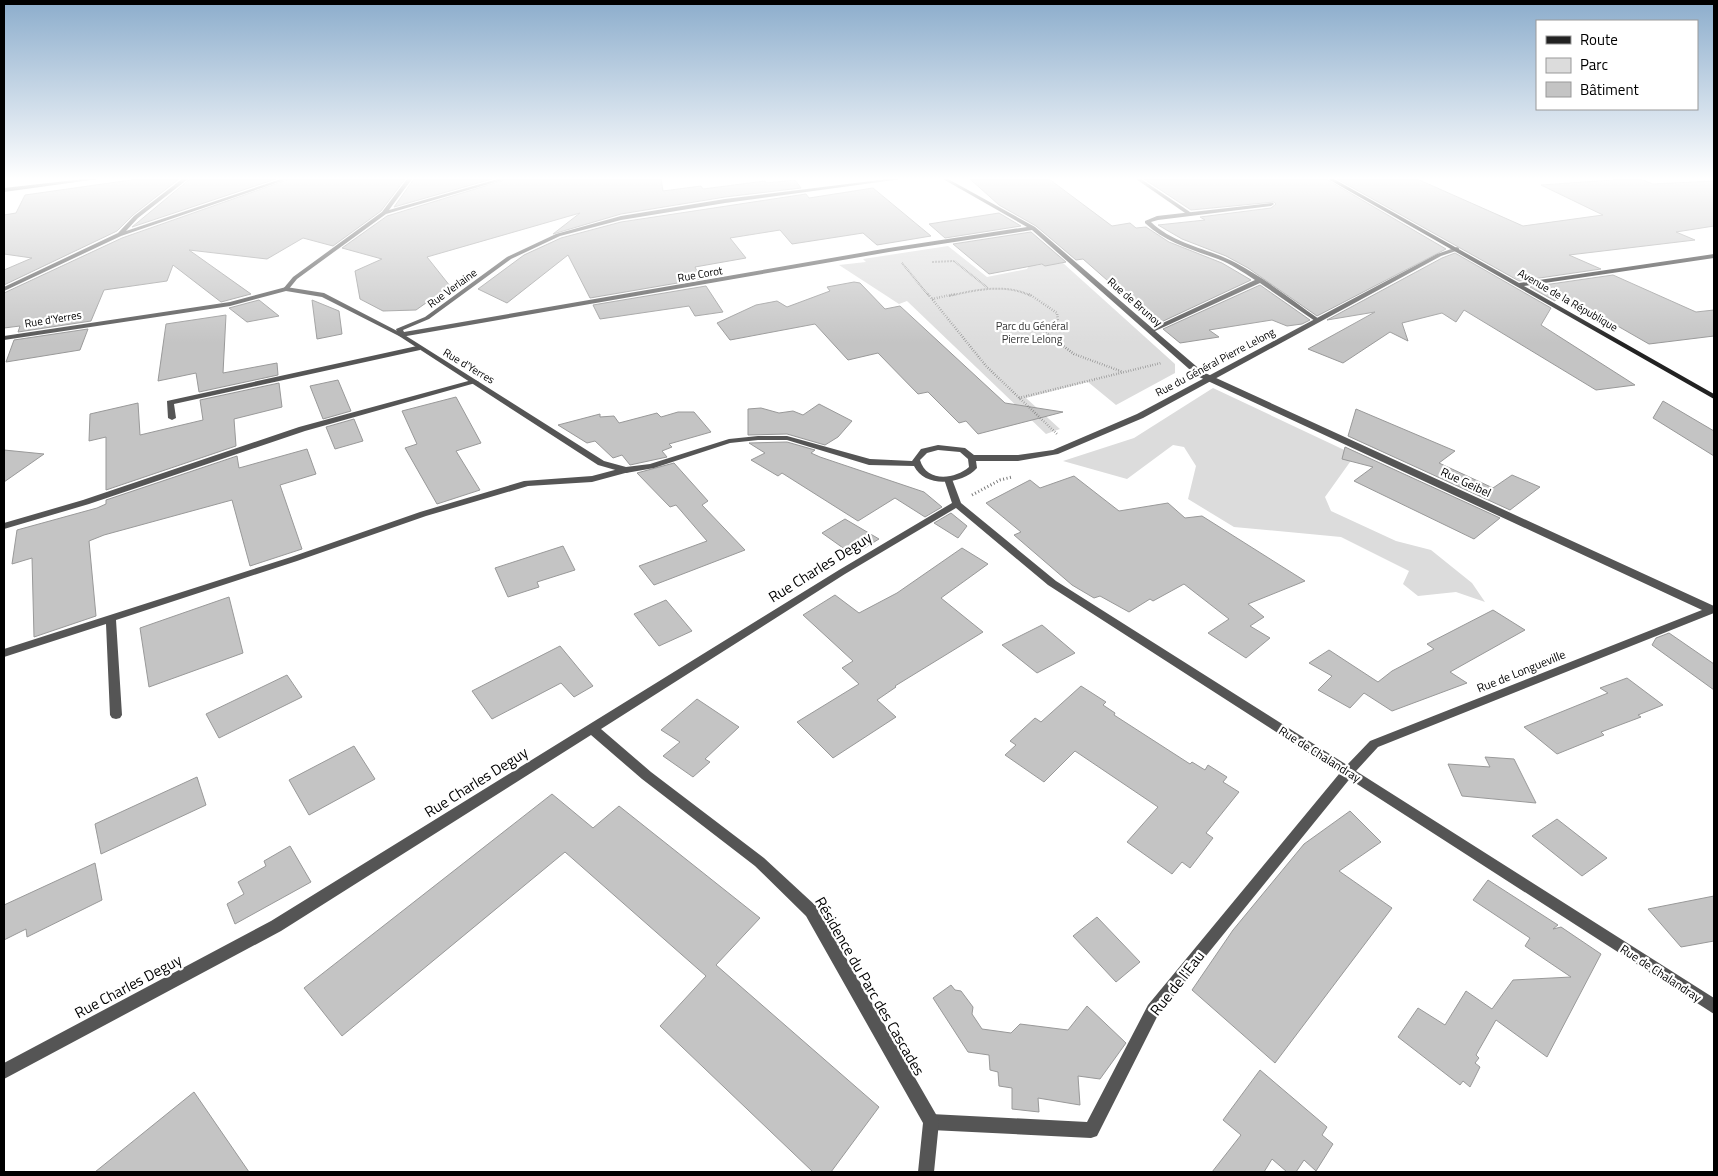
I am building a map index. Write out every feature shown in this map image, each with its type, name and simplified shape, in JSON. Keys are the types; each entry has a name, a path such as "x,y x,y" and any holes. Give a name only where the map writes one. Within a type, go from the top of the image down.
{"main road":[{"name":"Avenue de la République","path":"1430,234 1714,398"},
{"path":"1520,286 1714,256"}],"street":[{"path":"4,289 122,234"},
{"path":"286,289 295,278 355,234"},
{"name":"Rue Verlaine","path":"401,335 399,329 427,318 509,258 563,234"},
{"name":"Rue Corot","path":"401,335 890,250 995,234"},
{"name":"Rue de Brunoy","path":"1040,234 1153,330 1200,374 1208,378"},
{"path":"1162,234 1178,245 1232,263 1317,320"},
{"name":"Rue du Général Pierre Lelong","path":"972,458 1018,458 1055,452 1140,416 1439,255 1457,249"},
{"path":"1153,330 1258,281"},
{"name":"Rue d'Yerres","path":"4,338 230,304 286,289 324,295 401,335 417,348 475,382 601,463 626,470 651,466 729,441 758,438 787,438 869,462 916,464"},
{"path":"427,318 434,326 443,328"},
{"path":"172,418 170,403 417,348"},
{"name":"Rue Geibel","path":"1208,378 1713,609"},
{"path":"4,526 86,502 302,429 475,382"},
{"path":"938,447 962,450 972,458 973,468 969,472 956,478 948,479 924,473 916,464 919,455 938,447"},
{"path":"4,653 294,559 423,514 527,483 592,479 626,470"},
{"path":"948,479 957,504"},
{"name":"Rue Charles Deguy","path":"4,1071 276,926 593,730 842,572 957,504"},
{"name":"Rue de Chalandray","path":"957,504 1052,583 1714,1008"},
{"name":"Rue de Longueville","path":"1348,772 1374,744 1713,609"},
{"path":"111,618 116,715"},
{"name":"Résidence du Parc des Cascades","path":"593,730 623,758 785,883 811,911 931,1122"},
{"name":"Rue de l'Eau","path":"931,1122 1091,1130 1153,1010 1348,772"},
{"path":"926,1172 931,1122"}],"path":[{"path":"890,250 986,366 1057,434 1048,437"},
{"path":"928,262 954,261 989,288"},
{"path":"902,264 910,263"},
{"path":"932,299 989,288 1004,287 1017,289 1032,295 1057,313 1058,321 1038,327 1074,354 1123,372"},
{"path":"1019,398 1161,362"},
{"path":"957,504 1000,480 1019,474"}],"green space":[{"name":"Parc du Général Pierre Lelong","path":"948,246 987,277 1027,269 1029,266 1063,263 1175,364 1175,373 1116,405 1088,382 1026,398 1060,429 1046,434 907,301 899,304 839,265 866,262 863,259"},
{"path":"1213,388 1355,455 1325,497 1331,511 1396,541 1431,550 1472,583 1485,602 1456,592 1418,596 1403,584 1409,571 1341,537 1234,527 1188,499 1196,466 1184,447 1173,445 1127,479 1063,461 1134,438"}],"building":[{"path":"4,234 111,234 4,285 4,270 32,258 4,254"},
{"path":"134,234 350,234 333,246 303,238 267,259 189,250 251,294 221,302 173,265 167,281 104,290 91,321 18,332 20,326 4,328 4,293"},
{"path":"362,234 507,234 427,257 450,286 416,310 383,311 360,299 355,271 382,259 342,248"},
{"path":"576,234 756,234 730,238 746,258 695,267 701,279 590,298 568,255 507,303 478,289 524,255 561,238"},
{"path":"783,234 857,234 792,244"},
{"path":"864,234 928,234 931,236 877,245"},
{"path":"940,234 971,234 945,238"},
{"path":"1019,234 1033,234 1066,262 1045,266 1042,264 989,274 953,244"},
{"path":"1045,234 1157,234 1169,242 1222,263 1251,280 1157,324 1083,259 1076,260"},
{"path":"1173,234 1420,234 1446,249 1317,316 1248,268 1226,256"},
{"path":"1435,234 1680,234 1695,240 1569,255 1601,269 1519,281"},
{"path":"1455,253 1551,308 1541,325 1635,385 1596,390 1464,310 1456,322 1442,313 1402,323 1408,341 1390,332 1343,363 1308,349 1375,312 1327,320 1442,258"},
{"path":"1613,275 1696,312 1714,310 1714,336 1649,344 1560,293 1555,301 1530,287"},
{"path":"854,282 860,283 885,309 900,306 1005,403 1063,412 978,434 966,421 959,423 928,392 918,394 878,353 848,360 815,324 730,340 717,323 756,305 777,301 787,307 830,291 827,287"},
{"path":"1260,285 1310,320 1302,324 1287,326 1272,320 1209,330 1219,337 1180,343 1163,329"},
{"path":"706,286 723,312 695,316 689,306 600,319 593,305"},
{"path":"259,300 279,316 247,322 229,308"},
{"path":"312,300 339,311 342,334 317,339"},
{"path":"226,315 223,373 277,363 278,375 199,392 196,373 158,381 166,324"},
{"path":"88,329 80,350 6,362 14,340"},
{"path":"338,380 351,411 323,419 310,386"},
{"path":"279,383 282,407 234,419 236,446 106,490 106,437 89,441 90,414 138,403 140,435 203,420 200,400"},
{"path":"456,397 481,443 456,451 480,490 437,504 405,448 417,444 402,411"},
{"path":"1663,401 1714,431 1714,456 1653,418"},
{"path":"819,404 852,421 838,437 825,445 787,434 748,435 748,409 761,408 779,413 793,411 803,415"},
{"path":"1356,409 1455,451 1439,463 1493,488 1512,475 1540,487 1510,510 1348,436"},
{"path":"678,412 694,412 711,432 669,444 672,447 662,451 667,457 630,465 622,455 613,458 595,441 587,443 558,425 600,414 600,417 614,416 619,423 657,413 661,417"},
{"path":"354,419 363,441 335,449 326,427"},
{"path":"787,442 815,450 811,453 820,457 924,492 942,507 925,517 895,498 858,521 782,473 778,476 751,460 765,453 749,443"},
{"path":"1345,447 1500,518 1474,539 1354,481 1373,467 1342,459"},
{"path":"307,449 316,474 280,485 302,549 250,566 232,500 104,535 89,541 96,616 34,637 32,558 12,564 17,530 97,508 106,504 106,500 237,456 239,468"},
{"path":"4,450 44,454 4,482"},
{"path":"674,463 708,501 702,505 745,550 654,585 639,566 707,541 676,505 670,507 637,473"},
{"path":"1074,476 1119,511 1168,503 1185,518 1202,516 1305,581 1248,604 1264,617 1250,626 1270,638 1246,658 1208,633 1229,619 1184,584 1153,601 1150,599 1129,612 1100,596 1094,598 1072,585 1014,535 1021,532 986,503 1030,480 1040,488"},
{"path":"951,513 967,526 958,538 934,523"},
{"path":"845,519 879,539 853,555 822,533"},
{"path":"563,546 575,570 537,582 539,587 508,597 495,568"},
{"path":"962,548 988,564 941,598 983,632 895,686 877,700 896,717 833,758 797,722 859,684 842,668 853,661 803,615 835,595 859,613 897,593"},
{"path":"229,597 243,653 149,687 140,628"},
{"path":"666,600 692,631 659,646 634,614"},
{"path":"1493,610 1525,630 1450,672 1467,683 1392,711 1364,693 1350,708 1318,690 1332,676 1309,663 1329,650 1378,682 1392,671 1434,649 1427,644"},
{"path":"1042,625 1075,653 1037,673 1002,645"},
{"path":"1669,633 1714,664 1714,690 1652,645 1656,638"},
{"path":"560,646 593,686 574,697 561,683 492,719 472,691"},
{"path":"287,675 302,697 219,738 206,714"},
{"path":"1627,678 1663,705 1638,715 1641,717 1601,732 1604,735 1557,754 1524,727 1608,693 1600,688"},
{"path":"1081,686 1106,702 1103,705 1115,713 1114,715 1190,764 1192,762 1205,770 1208,765 1227,777 1223,782 1239,792 1206,833 1213,838 1190,868 1182,862 1172,874 1127,842 1158,807 1075,751 1044,782 1005,755 1016,745 1010,741 1035,718 1041,722"},
{"path":"697,699 739,727 705,759 710,762 693,777 663,756 680,742 661,730"},
{"path":"354,746 375,779 309,815 289,780"},
{"path":"1485,757 1514,759 1536,803 1462,796 1448,764 1490,767"},
{"path":"197,777 206,805 101,854 95,824"},
{"path":"552,794 593,828 619,806 760,918 716,965 879,1107 831,1172 813,1172 660,1026 706,976 565,852 342,1036 304,988"},
{"path":"1350,811 1381,842 1339,871 1392,908 1275,1063 1192,990 1233,930 1304,844"},
{"path":"1557,819 1607,858 1582,876 1532,836"},
{"path":"290,846 311,882 235,924 227,904 244,894 238,882 266,866 264,861"},
{"path":"95,863 102,900 27,937 26,929 4,940 4,905"},
{"path":"1488,880 1558,925 1553,929 1561,927 1601,954 1547,1057 1496,1020 1476,1055 1479,1058 1475,1063 1480,1067 1470,1087 1463,1081 1460,1085 1398,1037 1418,1008 1445,1025 1466,991 1492,1009 1513,980 1571,977 1525,946 1530,938 1473,900"},
{"path":"1714,896 1714,941 1681,947 1648,909"},
{"path":"1097,917 1140,962 1116,982 1073,936"},
{"path":"951,985 955,990 961,991 973,1007 972,1014 982,1029 1011,1033 1020,1024 1068,1030 1087,1006 1126,1043 1100,1079 1078,1076 1080,1105 1038,1098 1039,1112 1012,1109 1012,1088 999,1086 998,1072 990,1070 989,1055 968,1052 933,998"},
{"path":"1260,1070 1327,1127 1322,1135 1333,1144 1316,1171 1304,1160 1296,1172 1287,1172 1272,1159 1264,1172 1212,1172 1241,1135 1223,1120"},
{"path":"194,1092 249,1172 95,1172"}]}
